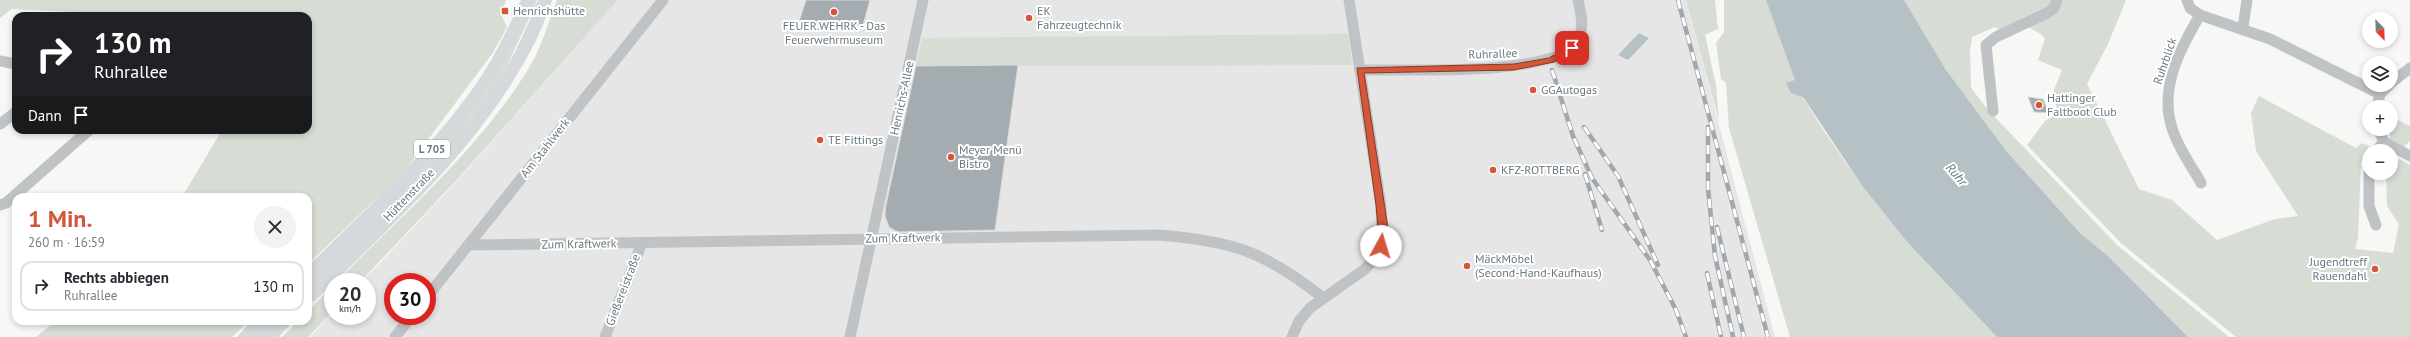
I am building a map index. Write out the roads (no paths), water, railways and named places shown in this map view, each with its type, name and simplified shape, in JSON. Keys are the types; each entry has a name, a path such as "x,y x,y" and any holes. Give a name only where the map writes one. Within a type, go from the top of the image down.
{"main road":[{"name":"Hüttenstraße","path":"312,273 387,199 448,131 503,52 528,0"},
{"name":"Hüttenstraße","path":"312,292 427,176 474,123 520,58 545,0"},
{"path":"247,337 259,325"},
{"path":"267,337 279,325"}],"street":[{"name":"Am Stahlwerk","path":"436,286 663,0"},
{"name":"Henrichs-Allee","path":"850,337 923,0"},
{"path":"1292,337 1296,324 1304,312 1322,297 1371,262 1381,246 1383,228 1381,205 1349,0"},
{"name":"Ruhrallee","path":"1360,70 1514,67 1551,60 1572,48 1582,33 1584,26 1578,0"},
{"path":"1993,111 1986,67 1986,45 1996,37 2047,13 2054,8 2057,0"},
{"path":"2187,0 2190,8 2200,15 2243,27 2380,94 2378,100"},
{"path":"2243,27 2247,0"},
{"name":"Ruhrblick","path":"2200,15 2183,45 2169,83 2167,100 2172,131 2201,183"},
{"path":"0,62 12,64"},
{"path":"2398,78 2410,68"},
{"path":"0,124 12,115"},
{"path":"17,193 84,134"},
{"path":"2381,136 2384,142 2410,156"},
{"path":"2369,180 2369,206 2376,225"},
{"path":"0,205 6,203 12,198"},
{"name":"Zum Kraftwerk","path":"469,245 1159,235 1215,241 1248,250 1278,265 1322,297"},
{"name":"Gießereistraße","path":"605,337 642,243"},
{"path":"395,337 405,325"}],"water":[{"name":"Ruhr","path":"1766,0 1904,0 1946,70 2006,151 2080,233 2109,257 2188,337 1997,337 1908,243 1863,187 1803,97 1791,93 1786,83 1795,80"},
{"path":"1639,33 1649,38 1628,60 1618,55"}],"railway":[{"path":"1678,0 1768,337"},
{"path":"1552,70 1573,136 1592,178 1650,260 1676,310 1686,337"},
{"path":"1584,127 1618,176 1658,265"},
{"path":"1708,127 1708,188 1715,256 1733,337"},
{"path":"1585,174 1602,230"},
{"path":"1717,227 1744,337"},
{"path":"1707,273 1721,337"}],"place":[{"name":"Henrichshütte","path":"505,11"},
{"name":"FEUER.WEHRK - Das Feuerwehrmuseum","path":"834,12"},
{"name":"EK Fahrzeugtechnik","path":"1029,18"},
{"name":"GGAutogas","path":"1533,90"},
{"name":"Hattinger Faltboot Club","path":"2039,105"},
{"name":"TE Fittings","path":"820,140"},
{"name":"Meyer Menü Bistro","path":"951,157"},
{"name":"KFZ-ROTTBERG","path":"1493,170"},
{"name":"MäckMöbel (Second-Hand-Kaufhaus)","path":"1467,266"},
{"name":"Jugendtreff Rauendahl","path":"2375,269"}]}
